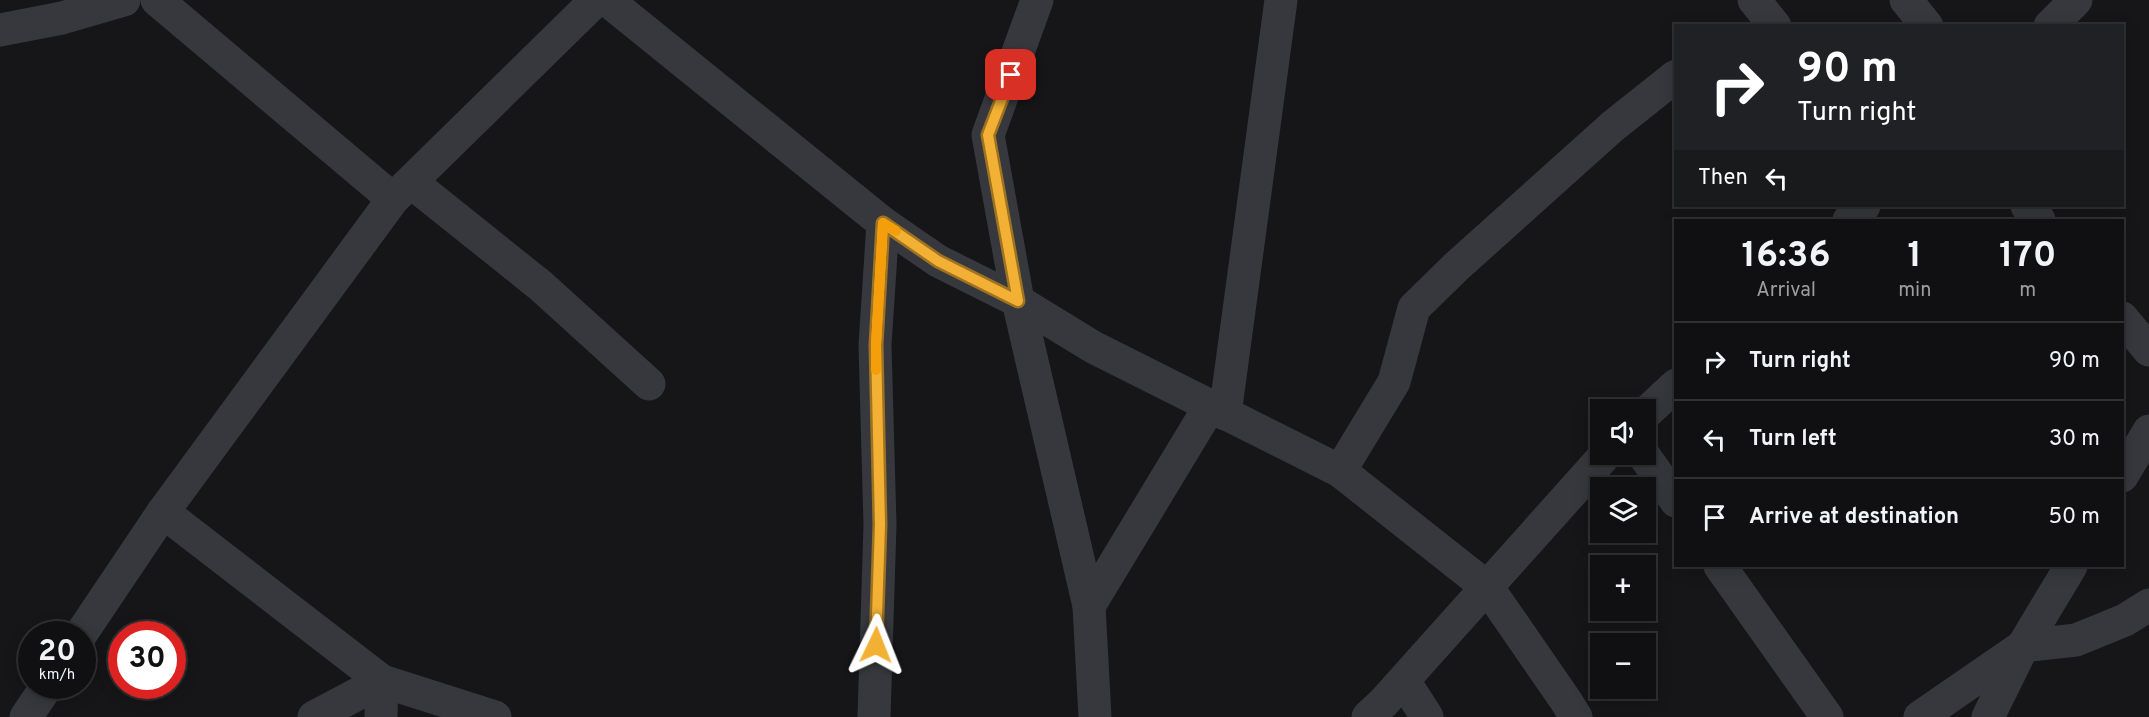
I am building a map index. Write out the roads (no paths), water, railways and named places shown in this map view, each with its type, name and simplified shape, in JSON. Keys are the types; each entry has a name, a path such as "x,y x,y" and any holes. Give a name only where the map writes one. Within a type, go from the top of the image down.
{"street":[{"path":"0,30 62,18 124,0"},
{"path":"157,0 402,191 541,286 649,384"},
{"path":"90,621 163,512 402,191 596,0"},
{"path":"607,0 883,223 938,261 1018,301 1094,346 1340,471 1488,588 1576,717"},
{"path":"1037,0 988,135 1018,301 1089,606 1095,717"},
{"path":"1089,606 1217,410 1281,0"},
{"path":"1906,0 1925,24"},
{"path":"2052,24 2076,0"},
{"path":"1340,471 1394,382 1414,308 1457,266 1613,126 1674,78"},
{"path":"1850,219 1863,207"},
{"path":"2028,207 2038,219"},
{"path":"874,717 880,525 876,345 883,223"},
{"path":"2124,320 2149,350"},
{"path":"1656,404 1674,387"},
{"path":"2124,473 2149,431"},
{"path":"1368,717 1404,681 1596,465"},
{"path":"1650,465 1674,498"},
{"path":"163,512 382,681 494,717"},
{"path":"1721,567 1827,717"},
{"path":"1988,717 2023,646 2069,567"},
{"path":"1920,717 2023,646 2076,640 2126,620 2149,605"},
{"path":"314,717 382,681"},
{"path":"381,717 382,681"},
{"path":"1404,681 1427,717"},
{"path":"26,717 38,699"}]}
